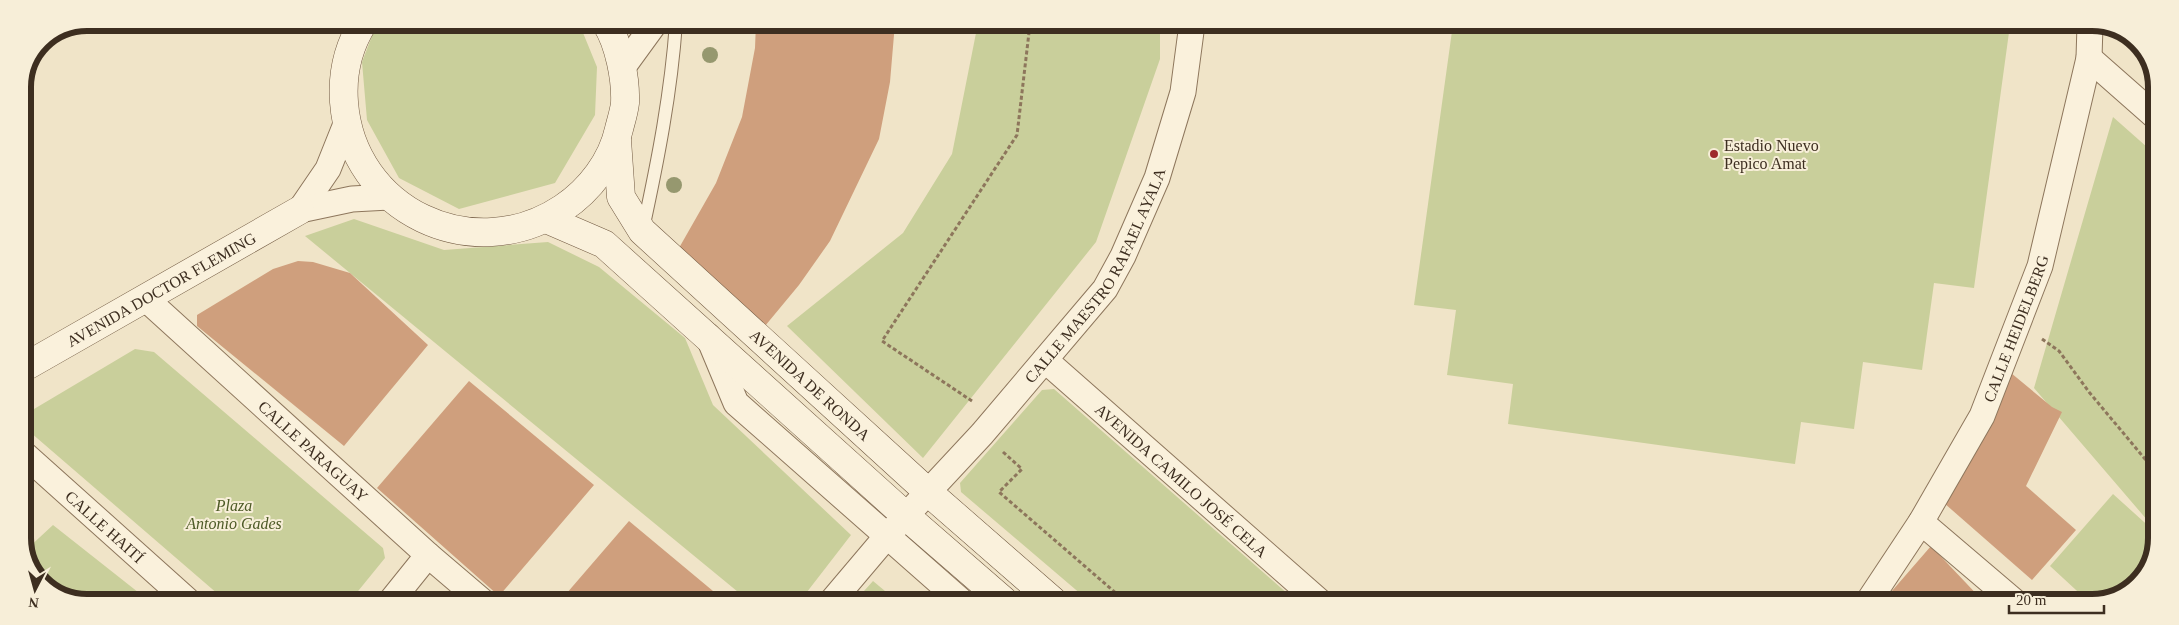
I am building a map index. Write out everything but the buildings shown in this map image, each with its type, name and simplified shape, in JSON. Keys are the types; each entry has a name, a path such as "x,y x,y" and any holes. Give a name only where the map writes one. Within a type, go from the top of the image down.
{"street":[{"path":"358,31 354,37 343,80 346,124 362,164 389,197 417,216 448,229 481,233 515,230 546,219 576,199 600,172 616,140 624,104 622,67 609,31"},
{"path":"622,67 649,31"},
{"name":"CALLE MAESTRO RAFAEL AYALA","path":"838,594 887,536 989,426 1105,289 1123,256 1157,178 1183,92 1191,31"},
{"name":"CALLE HEIDELBERG","path":"1873,594 1921,522 1982,416 2040,266 2089,58 2090,31"},
{"path":"2089,58 2148,110"},
{"name":"AVENIDA DOCTOR FLEMING","path":"300,210 328,169 346,124"},
{"name":"AVENIDA DE RONDA","path":"616,140 621,197 642,231 928,492 1045,594"},
{"name":"AVENIDA DOCTOR FLEMING","path":"31,364 300,210 352,199 389,197"},
{"name":"AVENIDA DE RONDA","path":"546,219 604,244 906,516 996,594"},
{"name":"CALLE PARAGUAY","path":"146,299 428,555 474,594"},
{"name":"AVENIDA DE RONDA","path":"708,336 736,403 953,594"},
{"name":"AVENIDA CAMILO JOSÉ CELA","path":"1045,360 1311,594"},
{"name":"CALLE HAITÍ","path":"31,460 180,594"},
{"path":"1921,522 2006,594"},
{"path":"397,594 428,555"}],"lane":[{"path":"642,231 660,149 673,70 675,31"}],"path":[{"path":"1029,31 1017,135 882,340 989,426 1022,469 999,492 1116,594"},
{"path":"2018,323 2059,351 2089,392 2148,463"}],"green space":[{"path":"374,31 582,31 597,67 595,115 555,183 459,209 399,178 367,120 362,62"},
{"path":"976,31 1160,31 1160,59 1096,242 923,458 787,326 903,233 952,154"},
{"name":"Estadio Nuevo Pepico Amat","path":"1452,31 2009,31 1974,288 1934,283 1922,370 1863,362 1854,429 1801,422 1795,464 1508,424 1513,384 1447,375 1456,310 1414,305"},
{"path":"2113,117 2148,148 2148,521 2034,388"},
{"path":"354,219 444,250 548,242 599,267 685,338 713,405 851,535 805,594 740,594 305,236"},
{"name":"Plaza Antonio Gades","path":"135,349 154,352 383,548 385,558 356,594 218,594 31,433 31,411"},
{"path":"1054,389 1288,594 1081,594 961,492 960,483 1042,390"},
{"path":"2113,494 2148,526 2146,552 2138,569 2126,582 2110,591 2080,594 2050,566"},
{"path":"53,525 140,594 88,594 73,592 60,586 60,565 39,565 32,545"},
{"path":"873,581 889,594 861,594"}],"place":[{"name":"Estadio Nuevo Pepico Amat","path":"1714,154"}]}
